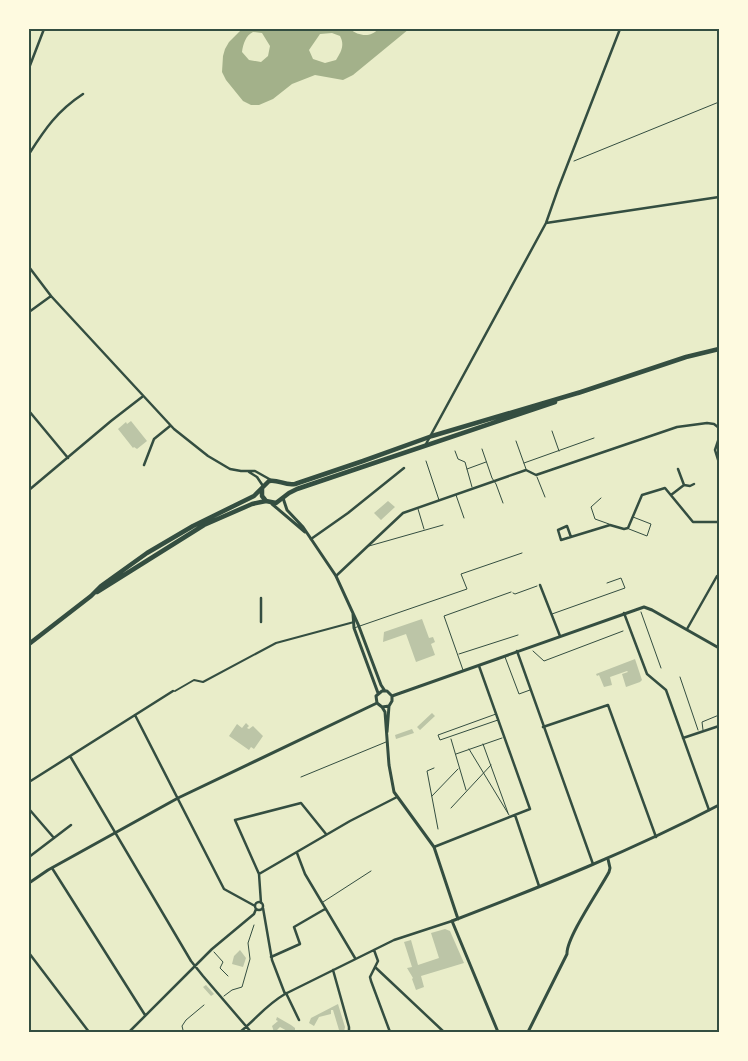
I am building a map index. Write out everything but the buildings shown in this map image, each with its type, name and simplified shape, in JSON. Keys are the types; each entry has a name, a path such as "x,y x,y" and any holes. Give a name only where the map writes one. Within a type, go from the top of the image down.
{"main road":[{"path":"91,596 101,586 147,552 187,529 251,498 272,480 282,484 295,484 363,462 432,436 719,349"},
{"path":"29,644 91,596 204,526 254,503 276,503 297,489 580,392"},
{"path":"282,484 285,490 283,497"},
{"path":"263,487 262,496 268,502"}],"street":[{"path":"29,68 44,29"},
{"path":"424,446 432,436 546,223 620,29"},
{"path":"29,154 53,118 83,94"},
{"path":"546,223 719,197"},
{"path":"29,267 51,296 170,426 208,456 230,469 255,471 272,480"},
{"path":"29,312 51,296"},
{"path":"29,490 142,397"},
{"path":"29,411 68,458"},
{"path":"336,576 398,517 418,508 526,470 536,475 677,427 707,423 714,424 719,428"},
{"path":"144,465 154,439 170,426"},
{"path":"719,438 715,450 719,463"},
{"path":"311,539 348,513 404,468"},
{"path":"678,469 684,485"},
{"path":"248,471 257,477 263,487"},
{"path":"671,495 684,485 690,486 694,484"},
{"path":"571,537 568,526 558,530 561,540 571,537 610,525 624,529 628,528 642,495 665,488 693,522 719,522"},
{"path":"283,497 287,510 299,522 336,576 359,626 381,685 392,696"},
{"path":"268,502 278,508 300,530 307,533"},
{"path":"686,629 719,575"},
{"path":"540,585 560,636"},
{"path":"261,598 261,622"},
{"path":"392,696 639,608 648,608 719,648"},
{"path":"352,610 354,628 378,694 377,703 385,712 391,780 397,797 416,820 434,847 458,919"},
{"path":"624,613 647,674 666,690 709,810"},
{"path":"29,782 194,680 203,682 276,643 354,622"},
{"path":"517,652 593,865"},
{"path":"434,847 530,809 479,666"},
{"path":"378,694 385,691"},
{"path":"387,732 388,706 392,701 392,696"},
{"path":"29,884 52,868 178,798 377,703"},
{"path":"543,727 608,705 656,837"},
{"path":"382,707 388,706"},
{"path":"135,716 224,889 260,910 263,908"},
{"path":"683,738 719,726"},
{"path":"70,756 195,965 251,1032"},
{"path":"259,874 326,834 397,797"},
{"path":"299,1020 285,994 271,957 261,903 259,874 235,820 301,803 326,834"},
{"path":"240,1032 269,1003 355,959 408,935 458,919 608,859 719,805"},
{"path":"29,808 54,838"},
{"path":"515,815 539,886"},
{"path":"29,857 71,825"},
{"path":"296,853 305,874 355,959"},
{"path":"528,1032 567,954 567,948 609,872 608,859"},
{"path":"52,868 145,1016"},
{"path":"129,1032 195,965 254,914 258,903 261,903"},
{"path":"271,957 300,944 294,927 325,908"},
{"path":"452,921 498,1032"},
{"path":"374,950 378,957 370,977 390,1032"},
{"path":"29,952 89,1032"},
{"path":"375,967 444,1032"},
{"path":"334,970 349,1032"}],"lane":[{"path":"552,431 559,451"},
{"path":"524,463 594,438"},
{"path":"516,442 526,470"},
{"path":"482,449 503,503"},
{"path":"456,451 458,459 464,462 473,489"},
{"path":"426,461 439,500"},
{"path":"466,469 486,462"},
{"path":"536,475 545,497"},
{"path":"456,495 464,518"},
{"path":"601,498 591,507 595,519 610,525"},
{"path":"418,508 425,530"},
{"path":"628,528 647,536 651,524 633,517"},
{"path":"368,546 443,525"},
{"path":"354,628 467,589 461,574 522,553"},
{"path":"552,614 625,588 621,578 607,583"},
{"path":"463,670 444,616 511,592"},
{"path":"505,656 519,694 531,690"},
{"path":"496,714 438,735 440,740 499,720"},
{"path":"701,732 702,722 719,715"},
{"path":"301,777 388,742"},
{"path":"322,902 371,871"}],"path":[{"path":"568,163 719,102"},
{"path":"511,592 515,594 540,585"},
{"path":"639,608 661,668"},
{"path":"529,647 544,661 623,631"},
{"path":"458,654 518,635"},
{"path":"680,677 701,732"},
{"path":"451,737 466,791"},
{"path":"456,754 505,737"},
{"path":"483,744 510,817"},
{"path":"469,749 510,817"},
{"path":"451,808 491,764"},
{"path":"434,768 427,771 438,829"},
{"path":"432,796 459,768"},
{"path":"222,998 232,990 242,987 250,959 248,943 254,926"},
{"path":"212,949 223,962 220,968 228,976"},
{"path":"183,1030 182,1026 186,1020 204,1005"}],"shaded area":[{"path":"242,29 350,29 357,33 368,35 378,29 409,29 353,75 343,80 315,75 292,84 273,99 259,105 251,105 243,101 222,72 223,56 229,42","holes":["253,32 262,33 270,46 268,56 261,62 249,60 242,52 245,40","332,33 340,36 342,42 341,51 336,60 325,63 313,59 309,50 320,34"]}]}
